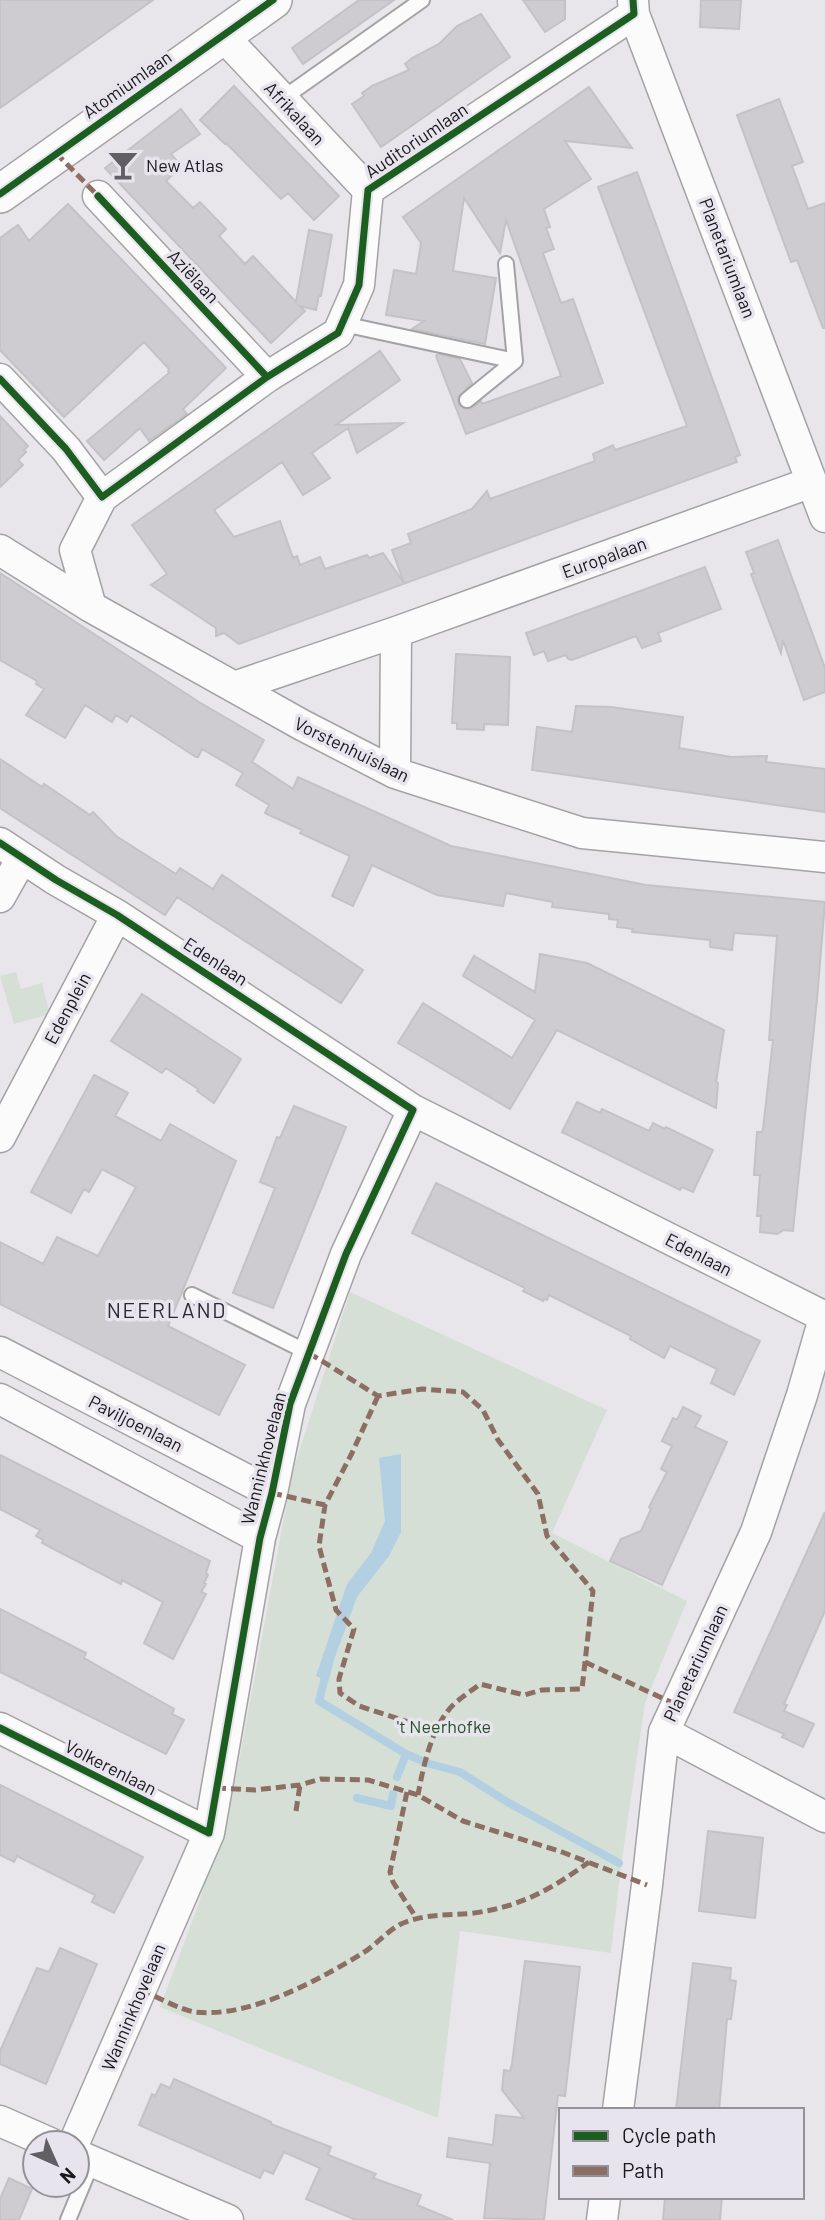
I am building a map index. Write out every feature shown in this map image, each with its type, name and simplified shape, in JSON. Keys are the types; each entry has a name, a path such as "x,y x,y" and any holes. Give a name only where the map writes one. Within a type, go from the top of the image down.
{"street":[{"name":"Atomiumlaan","path":"0,194 273,0"},
{"name":"Auditoriumlaan","path":"91,607 75,550 102,497 267,377 338,333 359,285 368,190 634,7"},
{"name":"Planetariumlaan","path":"634,7 825,516"},
{"name":"Afrikalaan","path":"223,36 368,190"},
{"name":"Aziëlaan","path":"98,195 267,377"},
{"path":"0,379 66,449 102,497"},
{"name":"Europalaan","path":"234,687 396,632 812,482"},
{"name":"Vorstenhuislaan","path":"0,550 91,607 395,774 582,833 825,857"},
{"path":"395,774 396,632"},
{"path":"0,897 11,851"},
{"name":"Edenlaan","path":"11,851 117,915 413,1110 825,1316"},
{"name":"Edenplein","path":"0,1137 9,1101 117,915"},
{"name":"Wanninkhovelaan","path":"91,2129 209,1833 260,1538 290,1404 346,1254 413,1110"},
{"name":"Planetariumlaan","path":"618,2108 664,1731 755,1532 802,1395 825,1316"},
{"name":"Paviljoenlaan","path":"0,1352 272,1493"},
{"path":"0,1399 260,1538"},
{"name":"Volkerenlaan","path":"0,1728 209,1833"},
{"path":"664,1731 825,1817"},
{"path":"0,2121 21,2130"},
{"path":"91,2158 228,2220"},
{"path":"602,2220 605,2199"}],"lane":[{"path":"282,99 422,0"},
{"path":"506,264 515,361"},
{"path":"343,324 515,361"},
{"path":"467,400 515,361"},
{"path":"192,1295 309,1353"},
{"path":"68,2220 72,2199"}],"green space":[{"path":"16,972 21,989 42,983 50,1014 14,1024 0,976"},
{"name":"'t Neerhofke","path":"350,1292 607,1410 552,1533 687,1601 645,1703 611,1953 460,1931 438,2118 160,2007 198,1906 237,1772 292,1474"}],"water":[{"path":"401,1454 401,1532 389,1556 357,1597 328,1682 316,1676 347,1584 371,1553 385,1521 379,1458"}],"building":[{"path":"0,0 153,0 0,108"},
{"path":"359,0 394,0 303,64 292,48"},
{"path":"523,0 565,0 565,19 545,32"},
{"path":"701,0 741,0 739,29 700,27"},
{"path":"481,14 510,57 381,147 352,104 372,86 409,70 405,64 412,58 439,44 457,26"},
{"path":"234,86 339,196 314,220 288,193 281,199 200,120"},
{"path":"589,87 632,148 565,141 591,179 544,209 550,227 546,228 554,249 543,253 561,303 573,299 603,383 466,434 436,356 439,354 460,359 472,383 458,397 459,405 464,409 561,376 506,220 500,253 464,198 453,271 496,278 485,344 412,329 424,321 386,315 394,270 416,274 421,243 403,217"},
{"path":"779,99 803,162 792,166 808,209 825,203 825,328 797,260 791,262 737,115"},
{"path":"181,109 200,134 171,154 181,166 166,181 193,208 200,202 226,229 219,236 245,264 253,256 296,302 309,230 332,235 316,310 300,306 305,311 271,343 105,168"},
{"path":"637,172 740,455 735,457 737,462 239,644 224,633 216,636 216,628 151,585 167,574 132,525 380,351 400,380 336,425 403,423 357,453 348,428 312,453 330,478 303,495 282,462 214,510 234,537 280,521 293,558 297,556 300,565 320,557 325,569 367,555 369,558 383,553 404,583 392,550 411,543 408,534 472,509 487,491 490,499 595,461 593,454 613,445 615,450 687,426 598,187"},
{"path":"68,204 226,368 183,409 187,414 149,441 140,428 104,460 87,441 169,373 169,369 144,342 64,417 0,350 0,238 18,225 29,241"},
{"path":"0,416 28,446 18,460 23,465 0,487"},
{"path":"778,540 825,668 825,692 804,700 783,640 781,653 751,574 754,573 746,552"},
{"path":"705,567 721,609 658,633 661,641 642,648 636,636 572,660 566,655 548,661 544,651 534,655 526,633"},
{"path":"0,573 199,702 264,740 252,762 293,789 298,777 451,846 646,885 825,902 793,1231 784,1230 777,1234 760,1232 761,1216 757,1216 760,1175 754,1175 757,1132 762,1132 763,1129 773,1040 769,1040 777,936 734,933 732,950 710,947 710,940 632,932 633,929 617,927 618,920 609,919 609,914 552,907 553,902 506,893 503,906 437,895 372,865 353,906 332,896 350,856 265,813 269,805 236,785 243,773 202,749 196,757 131,715 127,722 116,715 112,722 85,705 65,738 26,715 44,689 36,684 37,681 0,660"},
{"path":"456,654 510,657 508,725 484,724 484,730 457,729 457,723 452,723"},
{"path":"576,706 611,707 683,717 679,748 731,757 767,756 766,762 825,769 825,812 532,770 537,727 572,732"},
{"path":"0,759 90,815 93,812 116,836 176,874 180,868 213,889 222,875 363,970 341,1003 177,897 165,915 0,808"},
{"path":"540,954 587,963 724,1030 716,1082 716,1108 557,1030 510,1109 398,1043 423,1003 512,1058 535,1020 463,976 474,956 535,992"},
{"path":"142,994 241,1059 214,1103 166,1068 162,1073 111,1041"},
{"path":"94,1075 128,1093 115,1116 161,1141 170,1124 236,1161 168,1326 245,1365 219,1415 0,1304 0,1242 43,1264 57,1237 98,1256 136,1187 102,1169 89,1192 84,1189 71,1213 31,1192"},
{"path":"577,1102 600,1113 602,1109 649,1131 653,1123 665,1129 666,1127 713,1150 693,1192 682,1187 680,1190 562,1132"},
{"path":"294,1106 346,1127 273,1308 233,1293 275,1188 260,1182 277,1137 280,1138"},
{"path":"436,1183 760,1341 734,1395 711,1383 717,1369 670,1346 664,1358 630,1339 631,1336 549,1295 547,1300 543,1301 523,1291 525,1288 412,1233"},
{"path":"683,1407 701,1416 695,1427 727,1442 662,1585 610,1561 621,1539 641,1531 651,1509 649,1507 667,1472 661,1469 672,1446 662,1441 673,1418 677,1420"},
{"path":"0,1455 210,1561 204,1583 206,1584 201,1592 206,1594 173,1659 144,1643 163,1602 122,1580 121,1584 42,1543 43,1540 36,1536 40,1530 0,1509"},
{"path":"825,1512 825,1611 784,1704 787,1705 784,1711 814,1724 803,1747 782,1737 784,1734 734,1712"},
{"path":"0,1609 86,1653 84,1658 174,1709 172,1714 184,1720 166,1754 0,1672"},
{"path":"0,1785 143,1857 114,1913 92,1902 95,1895 17,1856 14,1862 0,1855"},
{"path":"708,1831 763,1838 755,1918 699,1911"},
{"path":"60,1948 97,1964 46,2084 0,2064 0,2051 37,1968 49,1972"},
{"path":"525,1961 580,1967 565,2096 558,2095 544,2220 484,2218 490,2163 447,2157 449,2138 493,2145 496,2115 524,2118 502,2090 504,2070 510,2071 512,2064"},
{"path":"693,1963 731,1968 730,1980 736,1981 731,2019 727,2019 719,2108 676,2108"},
{"path":"174,2079 271,2124 331,2147 328,2155 376,2174 373,2178 421,2195 417,2205 453,2220 356,2220 306,2199 320,2168 284,2152 273,2174 264,2170 260,2178 139,2125 152,2094 155,2096 161,2084 170,2088"},
{"path":"9,2178 21,2184 21,2199 28,2199 19,2220 0,2220 0,2199"},
{"path":"665,2199 722,2199 720,2220 663,2220"}],"waterway":[{"path":"327,1669 319,1701 406,1754 460,1772 509,1803 619,1863"},
{"path":"397,1777 406,1754"},
{"path":"357,1798 391,1806 393,1794"}],"marked path":[{"path":"56,153 102,200"},
{"path":"309,1353 378,1396 422,1389 463,1392 483,1410 498,1440 538,1494 547,1536 593,1591 582,1689 542,1690 524,1695 480,1684 454,1704 440,1723 426,1759 418,1795"},
{"path":"378,1396 325,1505 319,1546 336,1610 354,1629 339,1679 340,1693 359,1706 436,1731"},
{"path":"272,1493 325,1505"},
{"path":"585,1662 677,1705"},
{"path":"216,1788 255,1790 300,1785 321,1779 368,1780 418,1795 463,1821 562,1852 647,1885"},
{"path":"296,1811 300,1785"},
{"path":"407,1792 390,1872 393,1882 417,1919"},
{"path":"141,1990 195,2012 238,2009 260,2003 304,1986 345,1964 368,1950 391,1930 410,1920 474,1913 507,1906 548,1889 589,1862"}],"cycle path":[{"path":"0,194 273,0"},
{"path":"0,379 66,449 102,497 267,377 338,333 359,285 368,190 634,14 633,0"},
{"path":"98,196 267,377"},
{"path":"0,843 56,880 117,915 413,1110 346,1254 290,1404 260,1538 209,1833 0,1728"}],"place":[{"name":"New Atlas","path":"123,165"}],"district":[{"name":"NEERLAND","path":"167,1309"}]}
